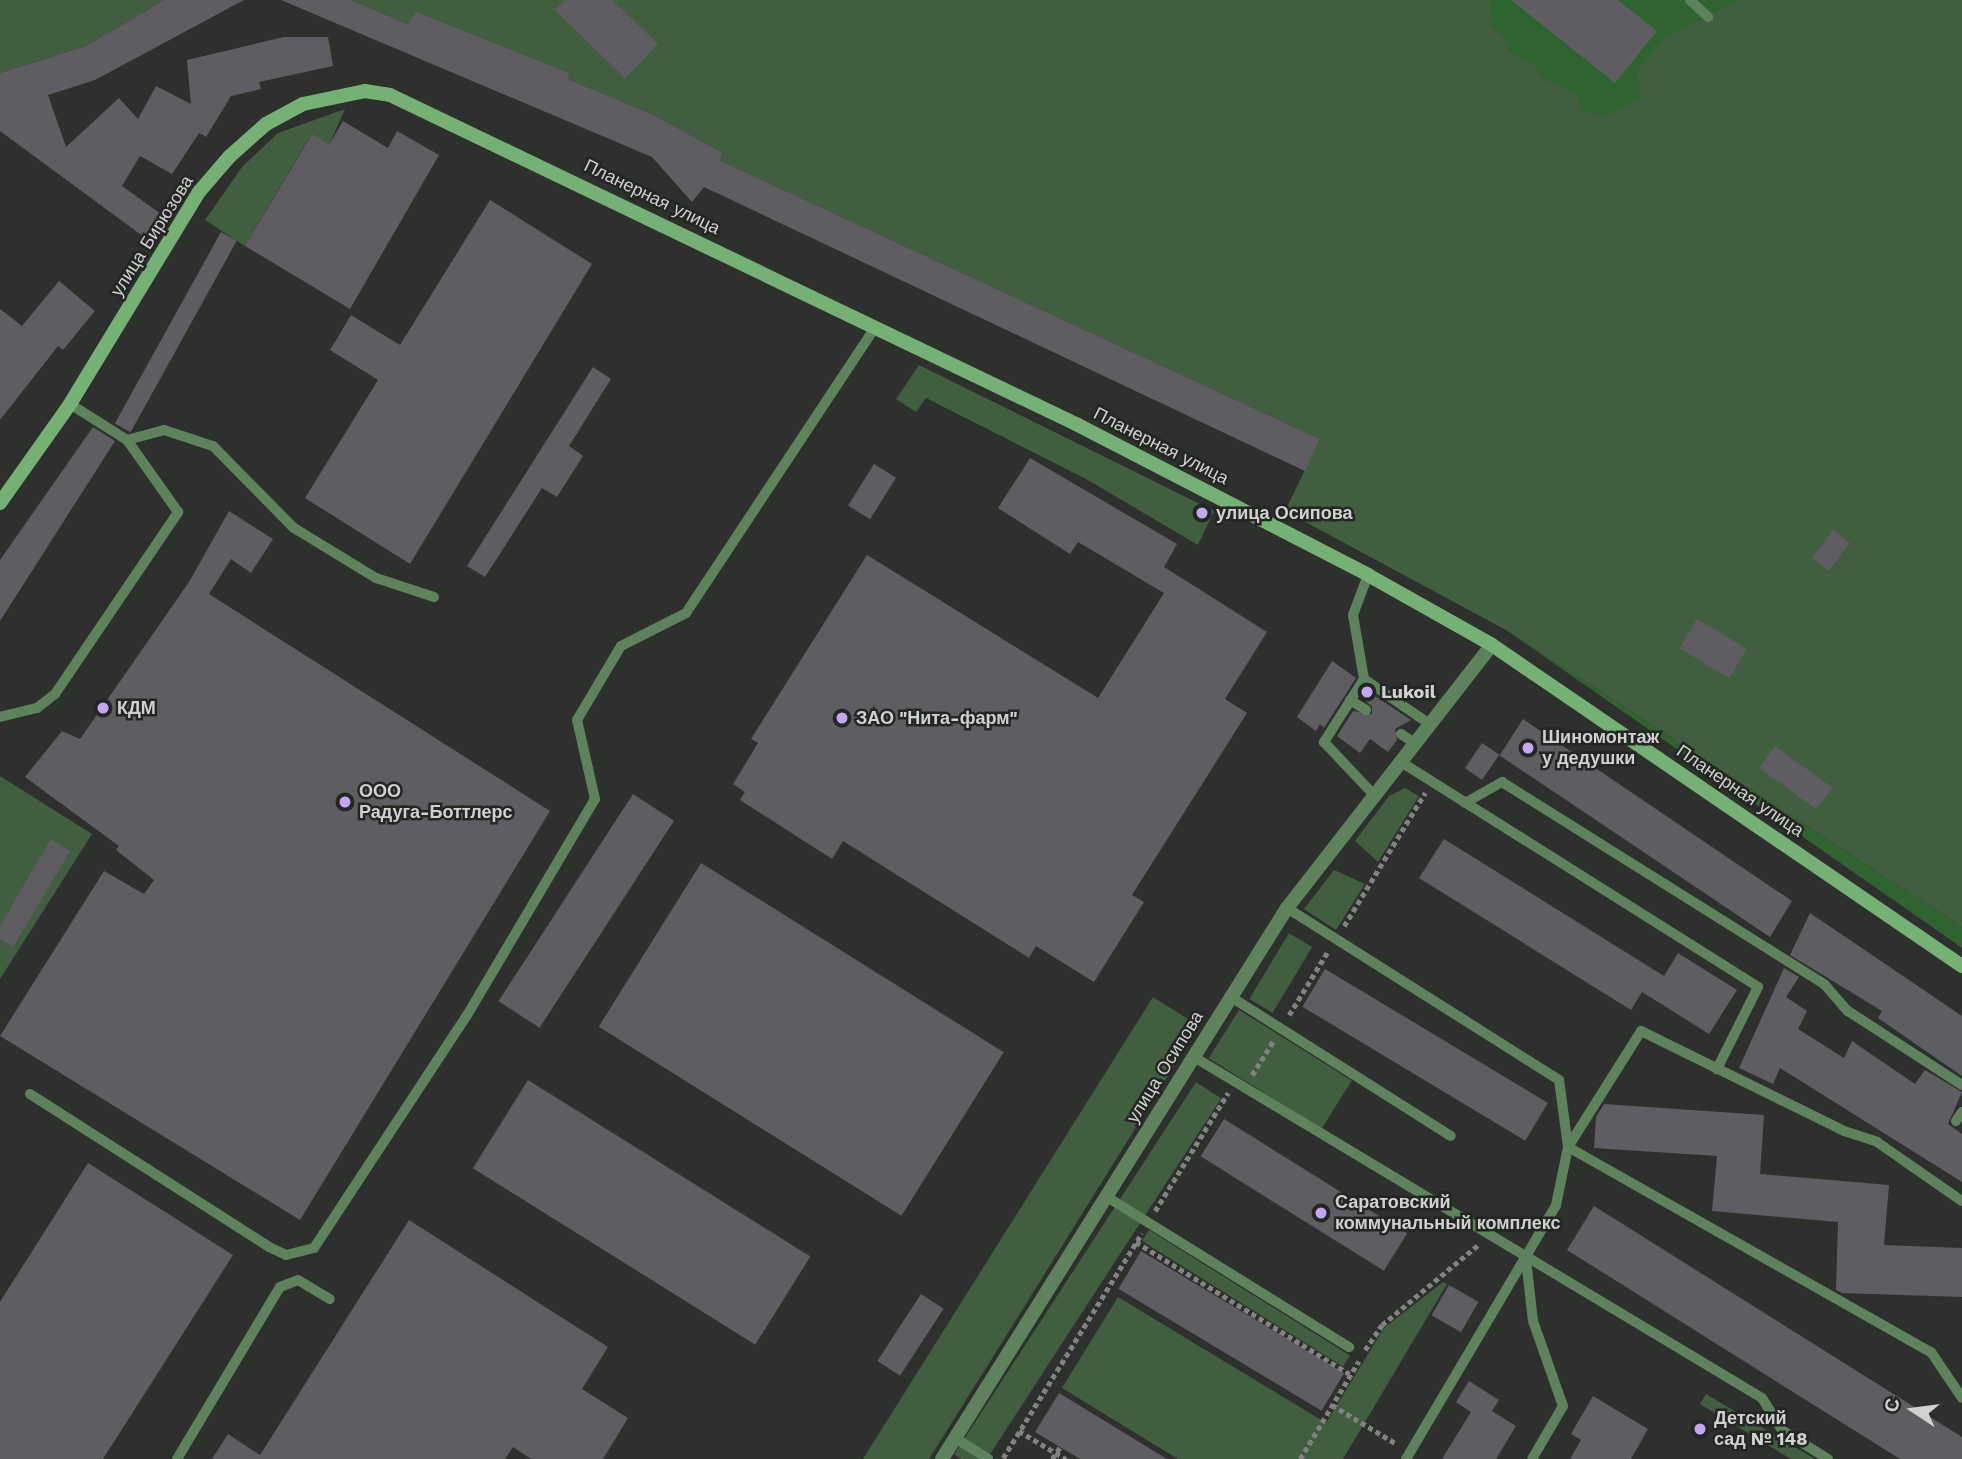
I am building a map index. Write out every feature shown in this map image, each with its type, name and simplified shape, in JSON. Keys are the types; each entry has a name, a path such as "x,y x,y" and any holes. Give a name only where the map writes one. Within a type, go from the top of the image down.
{"main road":[{"name":"улица Бирюзова","path":"0,503 70,404 199,192 266,124 303,104 365,91 446,118"},
{"name":"Планерная улица","path":"446,118 876,327 1368,575 1493,645 1962,966"}],"street":[{"name":"улица Осипова","path":"942,1459 1287,908 1373,794 1416,744 1493,645"}],"lane":[{"path":"1690,0 1708,17"},
{"path":"30,1094 269,1247 286,1255 314,1248 466,1017 596,799 577,720 621,646 686,613 876,327"},
{"path":"0,717 37,708 55,694 178,512 127,440 70,404"},
{"path":"127,440 164,430 213,446 294,528 376,578 434,597"},
{"path":"1368,575 1353,615 1364,679 1324,742 1373,794"},
{"path":"1364,679 1431,725"},
{"path":"1350,699 1366,710"},
{"path":"1401,734 1416,744"},
{"path":"1401,762 1758,987 1717,1069"},
{"path":"1465,803 1502,782 1825,985 1848,1011 1962,1085"},
{"path":"1287,908 1559,1080 1568,1147 1556,1205 1408,1455"},
{"path":"1231,997 1451,1136"},
{"path":"1568,1147 1642,1031 1844,1131 1877,1142 1962,1201"},
{"path":"1194,1057 1762,1398 1783,1431 1828,1459"},
{"path":"1568,1147 1931,1352 1960,1392"},
{"path":"1107,1197 1349,1347"},
{"path":"1526,1258 1533,1321 1563,1406 1532,1459"},
{"path":"177,1459 280,1287 298,1280 330,1299"},
{"path":"955,1438 988,1459"}],"path":[{"path":"1002,1459 1235,1082"},
{"path":"1300,1459 1382,1325 1489,1236"},
{"path":"1136,1242 1350,1374"},
{"path":"1332,1405 1408,1455"},
{"path":"1019,1431 1066,1459"},
{"path":"1052,1459 1059,1447"}],"green space":[{"path":"0,0 164,0 86,46 0,73"},
{"path":"351,0 1962,0 1962,927 1506,630 1285,511 1320,439 719,160 723,153 654,115 568,79 568,73 416,13 408,24"},
{"path":"1489,0 1740,0 1665,37 1638,71 1641,99 1607,116 1583,111 1575,92 1545,80 1532,63 1508,51 1507,39 1492,27"},
{"path":"345,109 329,145 311,135 245,246 205,220 242,167 278,133"},
{"path":"919,365 1214,511 1198,545 1086,479 926,398 916,412 896,399"},
{"path":"1506,630 1962,927 1962,948 1955,943"},
{"path":"0,776 92,834 0,979"},
{"path":"1405,788 1419,796 1378,862 1355,841 1389,796"},
{"path":"1334,870 1365,884 1336,930 1304,909"},
{"path":"1289,933 1312,947 1272,1013 1249,999"},
{"path":"1153,997 1199,1026 929,1459 863,1459"},
{"path":"1239,1010 1352,1080 1322,1129 1209,1058"},
{"path":"1196,1082 1221,1098 987,1459 961,1459 954,1454"},
{"path":"1149,1230 1350,1356 1343,1367 1142,1241"},
{"path":"1443,1282 1447,1284 1343,1459 1178,1459 1062,1388 1118,1297 1326,1423 1384,1328"},
{"path":"1706,1394 1815,1459 1791,1459 1700,1404"}],"building":[{"path":"164,0 244,0 95,80 48,95 66,147 119,98 138,119 156,86 191,104 187,60 284,37 328,37 333,66 259,82 261,89 231,96 206,137 199,133 172,174 140,156 122,186 161,214 144,237 0,131 0,73 86,46"},
{"path":"281,0 351,0 408,24 416,12 569,73 568,79 654,115 723,153 719,160 1320,439 1305,471 704,187 692,202 652,157"},
{"path":"565,0 612,0 658,44 625,78 555,10"},
{"path":"1511,0 1618,0 1657,31 1615,83"},
{"path":"343,121 388,148 397,131 439,155 350,309 245,246 312,134 329,145"},
{"path":"490,200 592,264 410,564 305,498 378,380 330,350 351,315 400,345"},
{"path":"221,232 237,241 131,432 115,424"},
{"path":"59,281 95,311 63,350 58,346 0,420 0,309 22,326"},
{"path":"593,367 611,379 569,446 583,456 557,497 542,488 485,577 467,566"},
{"path":"93,427 115,441 0,621 0,560"},
{"path":"1030,458 1177,544 1164,567 1267,632 1225,699 1247,713 1132,895 1144,902 1094,982 1036,946 1029,958 843,841 832,859 740,800 745,792 733,784 758,743 751,739 867,555 1098,698 1164,593 1078,542 1070,554 998,508"},
{"path":"874,464 896,478 870,519 848,506"},
{"path":"229,511 273,539 251,573 231,559 209,594 550,811 300,1220 0,1036 104,871 144,894 154,880 116,850 119,846 25,777 62,731 80,739 189,582"},
{"path":"1833,530 1850,543 1829,571 1812,558"},
{"path":"1697,619 1747,649 1729,678 1679,648"},
{"path":"1332,661 1356,678 1324,728 1320,724 1316,731 1297,717"},
{"path":"1366,690 1411,720 1395,729 1397,740 1388,752 1370,739 1360,753 1337,736 1353,711 1372,714 1372,706 1361,698"},
{"path":"1523,719 1792,901 1770,937 1499,755 1482,780 1465,768 1482,743 1500,755"},
{"path":"1775,746 1832,788 1817,810 1759,768"},
{"path":"633,794 674,821 540,1028 498,1001"},
{"path":"51,839 70,851 13,947 0,939 0,926"},
{"path":"1444,839 1664,976 1678,953 1737,990 1709,1034 1642,992 1631,1010 1419,878"},
{"path":"701,863 1004,1052 901,1216 599,1027"},
{"path":"1810,913 1962,1016 1962,1076 1878,1018 1882,1011 1790,955"},
{"path":"1784,968 1799,977 1786,997 1807,1011 1798,1029 1844,1058 1852,1041 1915,1084 1925,1070 1962,1092 1948,1124 1962,1134 1962,1182 1780,1068 1773,1084 1739,1068"},
{"path":"1325,969 1548,1103 1525,1141 1302,1007"},
{"path":"528,1080 810,1256 755,1345 473,1168"},
{"path":"1604,1104 1764,1115 1760,1174 1889,1185 1884,1245 1962,1248 1962,1297 1842,1293 1836,1290 1838,1222 1712,1211 1717,1156 1594,1148 1596,1117"},
{"path":"1224,1119 1407,1233 1384,1271 1201,1156"},
{"path":"88,1163 233,1255 103,1459 0,1459 0,1302"},
{"path":"1594,1206 1962,1437 1962,1459 1900,1459 1567,1250"},
{"path":"409,1220 608,1347 582,1389 628,1418 603,1459 531,1459 513,1447 505,1459 212,1459 228,1434 260,1455"},
{"path":"1141,1251 1344,1373 1321,1411 1118,1289"},
{"path":"1449,1285 1478,1302 1461,1332 1432,1315"},
{"path":"921,1294 944,1309 900,1376 877,1361"},
{"path":"1469,1381 1499,1400 1492,1411 1516,1426 1496,1459 1442,1459 1471,1412 1456,1402"},
{"path":"1059,1393 1167,1459 1080,1459 1035,1432"},
{"path":"1593,1396 1648,1429 1631,1459 1570,1459 1581,1440 1571,1434"}],"place":[{"name":"улица Осипова","path":"1202,513"},
{"name":"Lukoil","path":"1367,692"},
{"name":"КДМ","path":"103,708"},
{"name":"ЗАО \"Нита-фарм\"","path":"842,718"},
{"name":"Шиномонтаж у дедушки","path":"1528,748"},
{"name":"ООО Радуга-Боттлерс","path":"345,802"},
{"name":"Саратовский коммунальный комплекс","path":"1321,1213"},
{"name":"Детский сад № 148","path":"1700,1429"}]}
